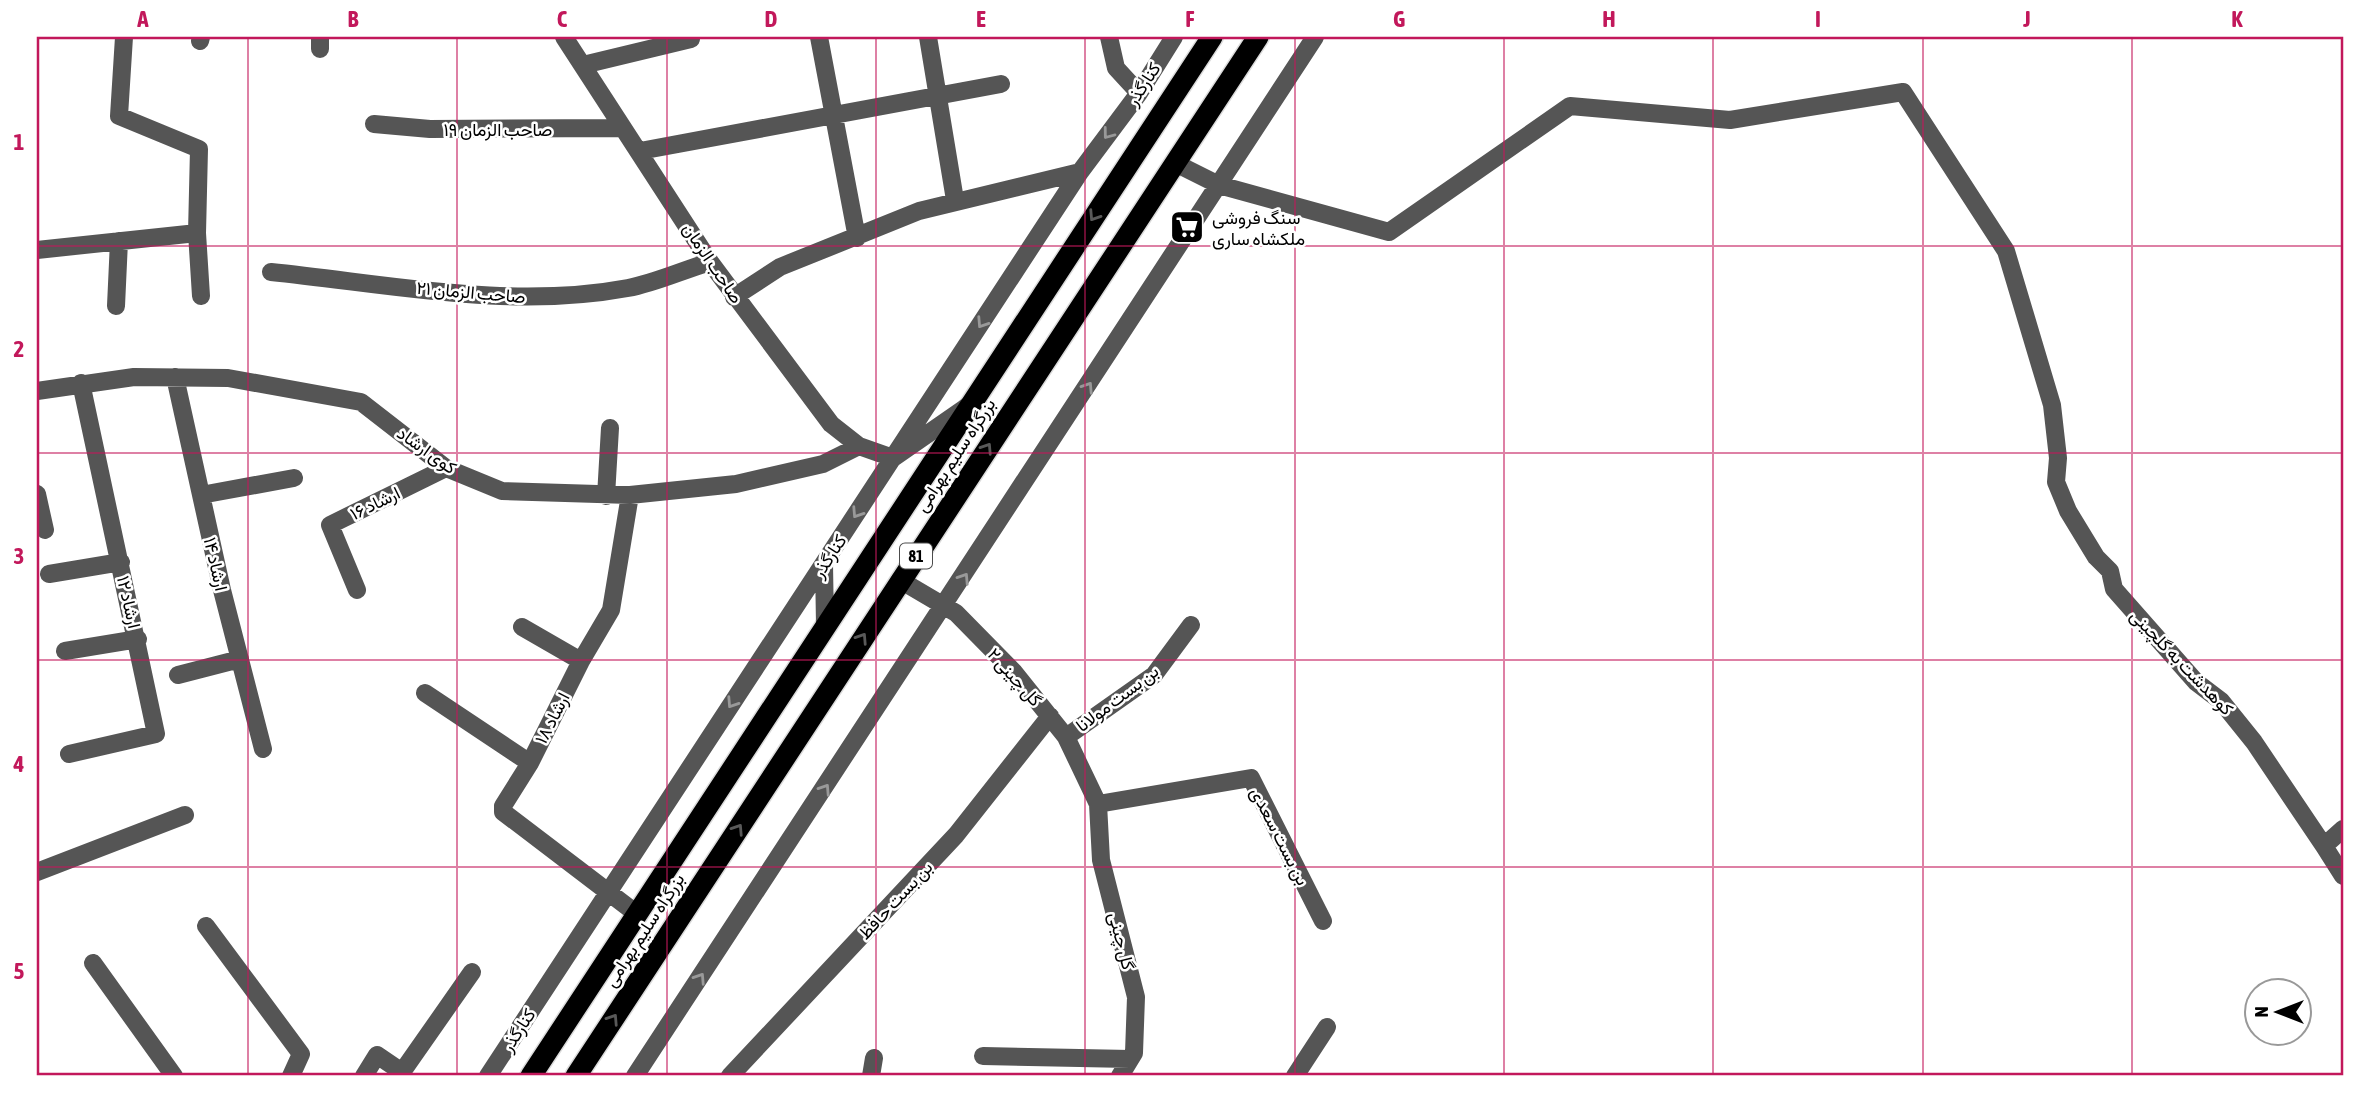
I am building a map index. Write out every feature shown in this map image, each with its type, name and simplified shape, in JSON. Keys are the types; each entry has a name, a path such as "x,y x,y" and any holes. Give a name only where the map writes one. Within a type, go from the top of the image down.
{"highway":[{"name":"بزرگراه سلیم بهرامی","path":"530,1076 1212,37"},
{"name":"بزرگراه سلیم بهرامی","path":"576,1076 1258,37"}],"street":[{"path":"124,37 119,116 200,149 197,233 201,296"},
{"name":"صاحب الزمان","path":"564,37 734,297 831,424 859,446 893,458"},
{"path":"819,37 857,238"},
{"path":"928,37 955,200"},
{"path":"1109,37 1116,68 1139,93"},
{"name":"کنارگذر","path":"488,1076 1080,172 1139,93 1174,37"},
{"path":"635,1076 945,607 1315,37"},
{"path":"583,65 691,39"},
{"path":"640,151 1002,83"},
{"name":"کوهدشت به گلچینی","path":"1219,185 1389,232 1570,106 1730,120 1903,92 2006,251 2052,405 2057,458 2056,482 2068,512 2096,557 2110,571 2114,589 2196,682 2221,701 2254,742 2343,876"},
{"name":"صاحب الزمان ۱۹","path":"374,124 430,129 623,128"},
{"path":"1175,163 1219,185"},
{"path":"734,297 780,267 919,211 955,200 1080,172"},
{"path":"37,250 197,233"},
{"path":"116,306 119,241"},
{"name":"صاحب الزمان ۲۱","path":"271,272 505,298 567,296 630,288 710,262"},
{"name":"کوی ارشاد","path":"37,391 134,377 228,378 361,401 446,468 502,491 606,496 736,484 786,475 823,464 859,446"},
{"name":"ارشاد ۱۴","path":"175,377 263,749"},
{"name":"ارشاد ۱۲","path":"69,754 156,734 138,639 81,383"},
{"path":"893,458 969,405"},
{"path":"606,496 610,428"},
{"name":"ارشاد ۱۶","path":"357,590 330,525 446,468"},
{"path":"201,495 294,478"},
{"path":"37,494 45,530"},
{"name":"ارشاد ۱۸","path":"607,894 503,812 503,806 530,763 581,661 611,610 630,495"},
{"path":"49,574 121,562"},
{"path":"824,564 825,625"},
{"name":"گل چینی ۲","path":"900,580 956,613 1014,672 1066,737 1098,804"},
{"name":"بن بست مولانا","path":"1066,737 1154,675 1191,625"},
{"path":"522,627 581,661"},
{"path":"65,651 138,639"},
{"path":"178,675 240,659"},
{"path":"425,693 530,763"},
{"name":"بن بست حافظ","path":"730,1076 956,835 1050,716"},
{"name":"بن بست سعدی","path":"1098,804 1251,778 1323,921"},
{"name":"گل چینی","path":"1098,804 1101,860 1136,997 1134,1053 1120,1076"},
{"path":"37,872 186,815"},
{"path":"2323,846 2343,829"},
{"path":"607,894 637,914"},
{"path":"206,926 301,1054 291,1076"},
{"path":"93,963 174,1076"},
{"path":"364,1076 377,1055 402,1072 471,972"},
{"path":"1295,1076 1327,1027"},
{"path":"984,1056 1130,1059"},
{"path":"871,1076 874,1058"}],"place":[{"name":"سنگ فروشی ملکشاه ساری","path":"1187,227"}]}
